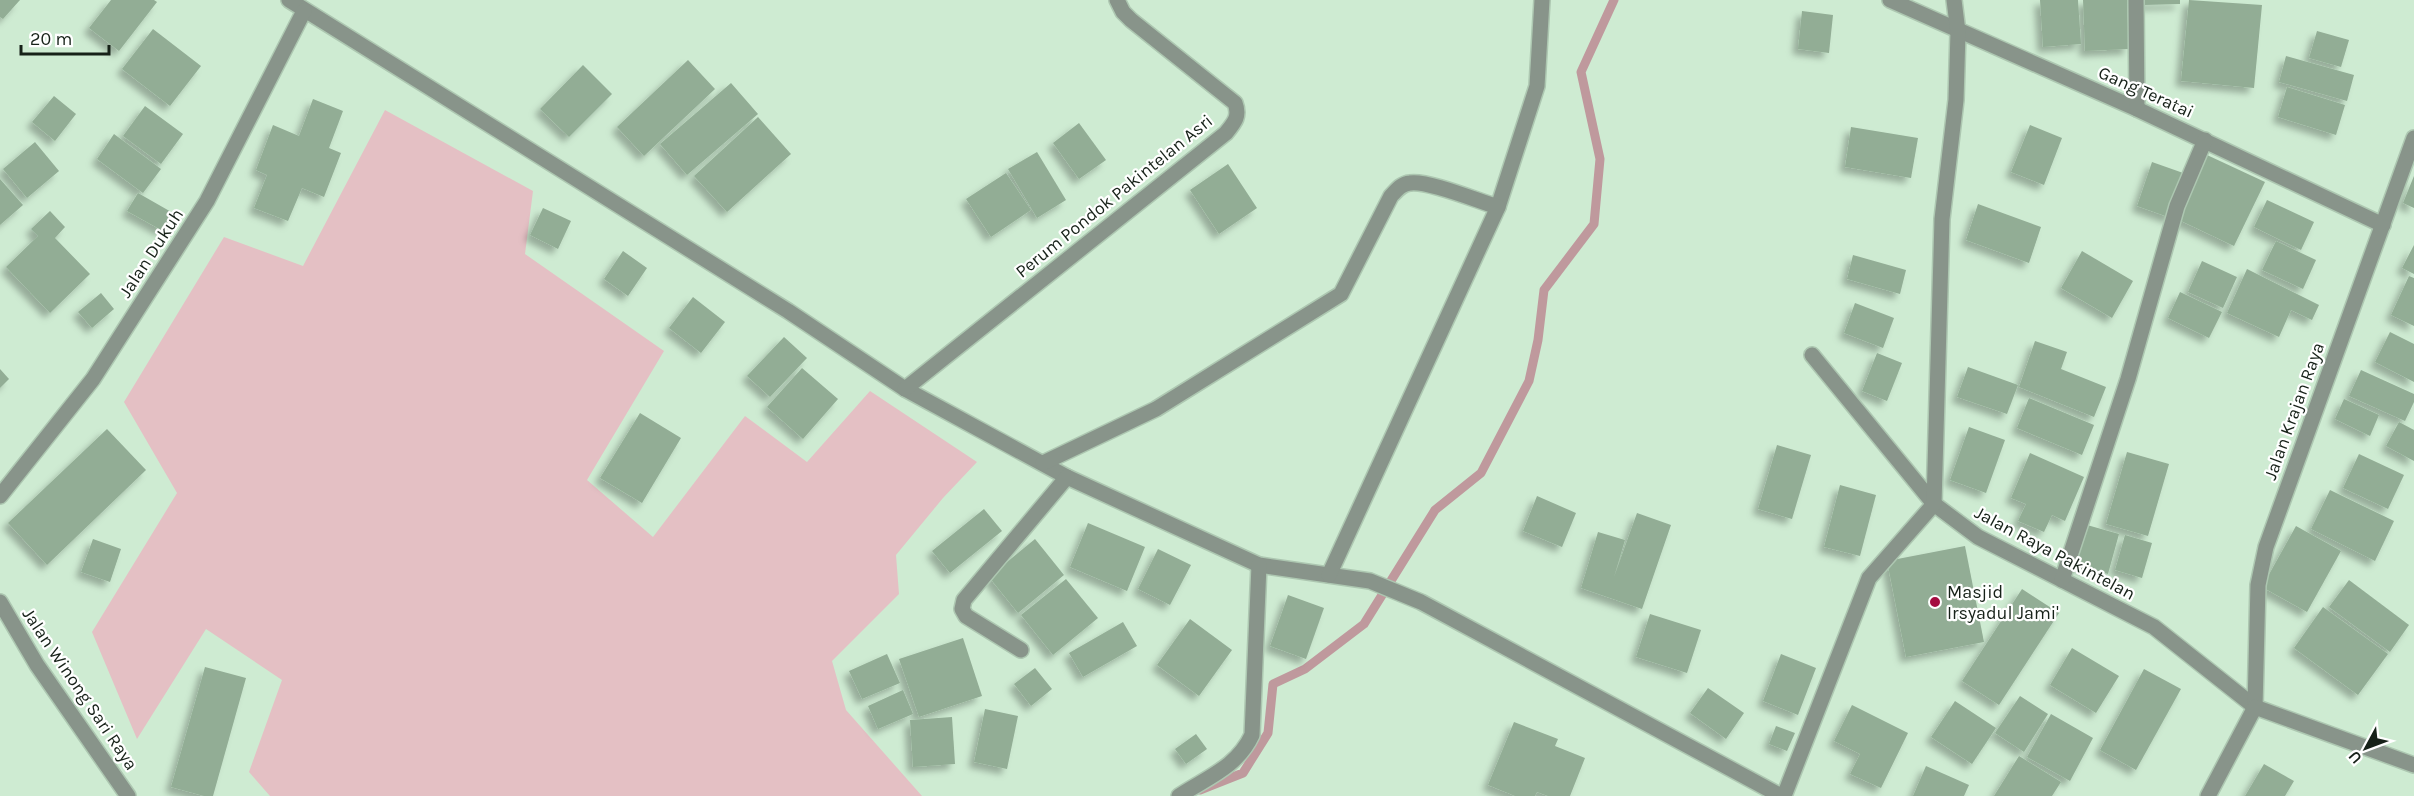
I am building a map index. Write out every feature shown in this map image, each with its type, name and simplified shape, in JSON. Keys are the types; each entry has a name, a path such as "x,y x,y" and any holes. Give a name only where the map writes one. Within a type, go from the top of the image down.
{"street":[{"path":"289,0 788,311 905,389 1067,477 1259,565 1370,581 1421,602 1782,796 1869,579 1934,504 1942,219 1956,100 1958,32 1954,0"},
{"name":"Perum Pondok Pakintelan Asri","path":"905,389 1226,133 1237,120 1238,111 1235,103 1131,20 1123,12 1117,0"},
{"path":"1329,575 1498,207 1537,86 1542,0"},
{"name":"Gang Teratai","path":"1890,0 2205,140 2383,225"},
{"path":"2136,0 2137,109"},
{"name":"Jalan Dukuh","path":"0,496 93,379 207,201 304,11"},
{"name":"Jalan Krajan Raya","path":"2255,707 2258,585 2266,547 2414,138"},
{"path":"2062,580 2128,379 2177,206 2205,140"},
{"path":"1043,464 1156,409 1341,294 1391,196 1400,186 1412,182 1498,207"},
{"name":"Jalan Raya Pakintelan","path":"1812,355 1934,504 1978,537 2154,627 2255,707 2414,765"},
{"path":"1021,650 966,616 962,609 964,600 1067,477"},
{"path":"1179,796 1233,763 1245,749 1252,735 1259,565"},
{"name":"Jalan Winong Sari Raya","path":"0,602 37,665 128,796"},
{"path":"2208,796 2255,707"}],"shaded area":[{"path":"385,110 533,191 525,254 664,351 587,480 653,537 745,416 807,462 870,391 977,462 943,498 896,555 899,594 832,661 846,710 922,796 270,796 249,772 282,680 206,629 137,739 92,632 177,493 124,402 224,237 303,266"}],"building":[{"path":"0,0 20,0 3,19 0,17"},
{"path":"111,0 154,0 157,2 119,51 89,28"},
{"path":"2040,0 2078,0 2081,44 2043,47"},
{"path":"2083,0 2127,0 2129,49 2085,51"},
{"path":"2143,0 2180,0 2180,4 2144,5"},
{"path":"2189,0 2262,5 2254,88 2181,81"},
{"path":"1802,11 1833,15 1829,53 1798,49"},
{"path":"153,29 201,66 170,106 122,69"},
{"path":"2317,31 2349,40 2341,67 2309,58"},
{"path":"2286,56 2354,75 2347,101 2279,82"},
{"path":"688,60 715,89 644,156 617,127"},
{"path":"583,65 612,94 569,137 540,109"},
{"path":"731,83 758,114 687,175 660,144"},
{"path":"2287,87 2345,105 2336,135 2278,117"},
{"path":"54,96 76,114 55,141 32,122"},
{"path":"313,99 343,111 329,148 341,153 324,197 302,188 288,221 254,208 267,175 256,170 273,125 299,136"},
{"path":"145,106 183,134 161,164 123,136"},
{"path":"758,117 791,154 727,212 694,176"},
{"path":"1079,123 1106,160 1079,179 1053,143"},
{"path":"2030,125 2062,138 2044,185 2011,172"},
{"path":"1851,127 1918,138 1911,178 1845,167"},
{"path":"114,134 161,169 143,193 97,159"},
{"path":"35,142 59,171 27,198 3,169"},
{"path":"1037,152 1066,200 1037,218 1008,169"},
{"path":"2207,155 2265,182 2234,246 2177,219"},
{"path":"2152,162 2186,174 2171,218 2137,206"},
{"path":"1228,164 1257,208 1219,234 1190,190"},
{"path":"1006,173 1031,210 991,237 966,199"},
{"path":"2414,176 2414,208 2403,203"},
{"path":"0,179 23,205 0,225"},
{"path":"138,193 173,213 163,231 127,211"},
{"path":"2267,200 2314,222 2301,250 2254,227"},
{"path":"1978,204 2041,227 2029,263 1966,240"},
{"path":"543,208 571,221 558,249 530,235"},
{"path":"50,211 65,227 55,238 90,274 50,313 6,267 38,236 31,229"},
{"path":"2276,241 2316,260 2303,289 2262,270"},
{"path":"2414,245 2414,274 2402,268"},
{"path":"623,251 647,268 628,296 604,279"},
{"path":"2082,251 2133,281 2112,318 2061,288"},
{"path":"1853,255 1906,270 1900,294 1847,279"},
{"path":"2202,261 2237,277 2223,308 2188,292"},
{"path":"2247,269 2319,305 2312,320 2291,310 2279,337 2227,313"},
{"path":"2409,276 2414,278 2414,326 2391,315"},
{"path":"2180,292 2222,312 2209,338 2168,318"},
{"path":"101,293 114,309 92,328 78,312"},
{"path":"693,297 725,322 701,353 669,328"},
{"path":"1855,303 1894,318 1883,348 1844,333"},
{"path":"2390,332 2414,344 2414,382 2375,362"},
{"path":"784,337 807,358 770,397 747,376"},
{"path":"2035,341 2067,352 2061,369 2106,387 2094,417 2019,387"},
{"path":"1877,353 1902,363 1887,401 1862,391"},
{"path":"1968,367 2018,385 2007,414 1957,397"},
{"path":"802,368 838,399 803,439 767,407"},
{"path":"0,369 9,379 0,388"},
{"path":"2361,370 2414,394 2414,402 2405,421 2349,396"},
{"path":"2029,398 2094,425 2082,455 2017,428"},
{"path":"2344,399 2379,415 2370,436 2335,419"},
{"path":"640,413 681,438 642,503 600,478"},
{"path":"2399,422 2414,430 2414,461 2386,446"},
{"path":"1969,427 2005,440 1986,493 1950,480"},
{"path":"107,429 146,470 47,565 8,523"},
{"path":"1777,445 1811,455 1792,519 1758,509"},
{"path":"2127,452 2169,464 2148,536 2106,524"},
{"path":"2030,453 2084,477 2065,521 2052,515 2044,532 2018,521 2026,504 2011,498"},
{"path":"2359,454 2404,475 2388,509 2343,488"},
{"path":"1840,485 1876,495 1860,556 1824,547"},
{"path":"2330,490 2394,521 2375,561 2311,529"},
{"path":"1537,496 1576,513 1562,547 1523,531"},
{"path":"984,509 1002,531 950,573 932,551"},
{"path":"1637,513 1671,525 1642,609 1581,588 1598,532 1625,540 1614,577"},
{"path":"1088,523 1145,547 1127,591 1070,567"},
{"path":"2087,525 2119,534 2108,574 2076,565"},
{"path":"2296,526 2341,551 2307,612 2262,587"},
{"path":"2125,535 2152,543 2142,578 2115,570"},
{"path":"93,539 121,549 110,582 81,572"},
{"path":"1035,539 1064,575 1018,613 989,577"},
{"name":"Masjid Irsyadul Jami'","path":"1965,546 1984,642 1906,657 1887,561"},
{"path":"1158,549 1191,565 1170,605 1138,589"},
{"path":"1066,579 1098,618 1053,655 1021,615"},
{"path":"2349,580 2409,625 2390,652 2329,607"},
{"path":"2022,589 2059,613 1999,705 1962,681"},
{"path":"1288,595 1324,608 1306,659 1270,646"},
{"path":"2323,607 2388,654 2358,695 2294,648"},
{"path":"1650,614 1701,630 1687,673 1636,657"},
{"path":"1190,619 1232,650 1199,696 1157,665"},
{"path":"1123,622 1137,646 1083,677 1069,653"},
{"path":"963,638 982,696 919,717 899,659"},
{"path":"2072,648 2119,676 2096,713 2050,685"},
{"path":"887,654 900,683 862,699 849,671"},
{"path":"1781,654 1816,668 1798,715 1763,701"},
{"path":"205,667 246,678 213,796 204,796 171,787"},
{"path":"1035,668 1052,689 1031,706 1014,684"},
{"path":"2144,669 2181,689 2136,770 2100,750"},
{"path":"1708,688 1744,713 1726,739 1690,713"},
{"path":"903,690 913,714 878,729 868,706"},
{"path":"2020,696 2048,714 2024,752 1995,733"},
{"path":"1955,701 1996,728 1972,764 1931,737"},
{"path":"1852,705 1908,733 1881,788 1850,774 1860,754 1834,741"},
{"path":"985,709 1018,716 1007,769 974,762"},
{"path":"2051,714 2093,738 2070,781 2027,757"},
{"path":"952,717 955,764 913,767 910,720"},
{"path":"1514,722 1558,739 1555,746 1585,758 1570,796 1548,796 1537,792 1535,796 1515,796 1488,785"},
{"path":"1776,726 1795,733 1787,751 1769,744"},
{"path":"1196,734 1207,749 1186,764 1175,749"},
{"path":"2019,756 2061,782 2052,796 1994,796"},
{"path":"2264,764 2294,781 2285,796 2245,796"},
{"path":"1926,766 1969,785 1964,796 1913,796"}],"waterway":[{"path":"1200,790 1243,773 1268,733 1273,684 1305,669 1364,624 1435,510 1481,473 1529,381 1538,340 1544,290 1594,224 1600,159 1581,72 1614,0"}],"place":[{"name":"Masjid Irsyadul Jami'","path":"1935,602"}]}
